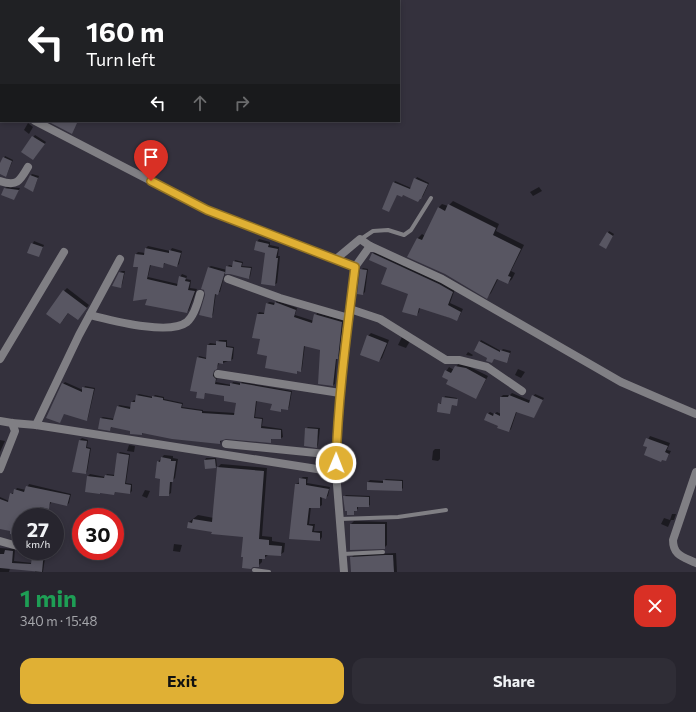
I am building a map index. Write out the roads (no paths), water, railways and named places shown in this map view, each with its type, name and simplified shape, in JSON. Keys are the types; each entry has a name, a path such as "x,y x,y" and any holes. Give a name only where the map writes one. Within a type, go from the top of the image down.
{"street":[{"path":"37,122 207,210 355,267"},
{"path":"0,181 15,183 20,180 28,167"},
{"path":"336,259 360,239 370,246 442,279 621,382 696,414"},
{"path":"344,572 336,472 337,430 355,267 370,246"},
{"path":"0,359 64,252"},
{"path":"36,425 90,315 120,259"},
{"path":"228,279 280,298 349,318"},
{"path":"90,315 137,325 172,328 187,322 197,305 200,294"},
{"path":"350,309 380,319 446,360 459,360 487,368 522,391"},
{"path":"218,374 340,393"},
{"path":"0,421 12,424 36,425 336,472"},
{"path":"0,469 15,431 12,424"},
{"path":"226,444 336,454"},
{"path":"696,472 674,540 673,548 677,554 696,563"},
{"path":"0,541 12,544"}],"lane":[{"path":"360,239 373,231 388,230 404,235 411,230 430,198"},
{"path":"340,519 398,517 446,510"},
{"path":"343,554 383,552"},
{"path":"254,570 269,572"}]}
